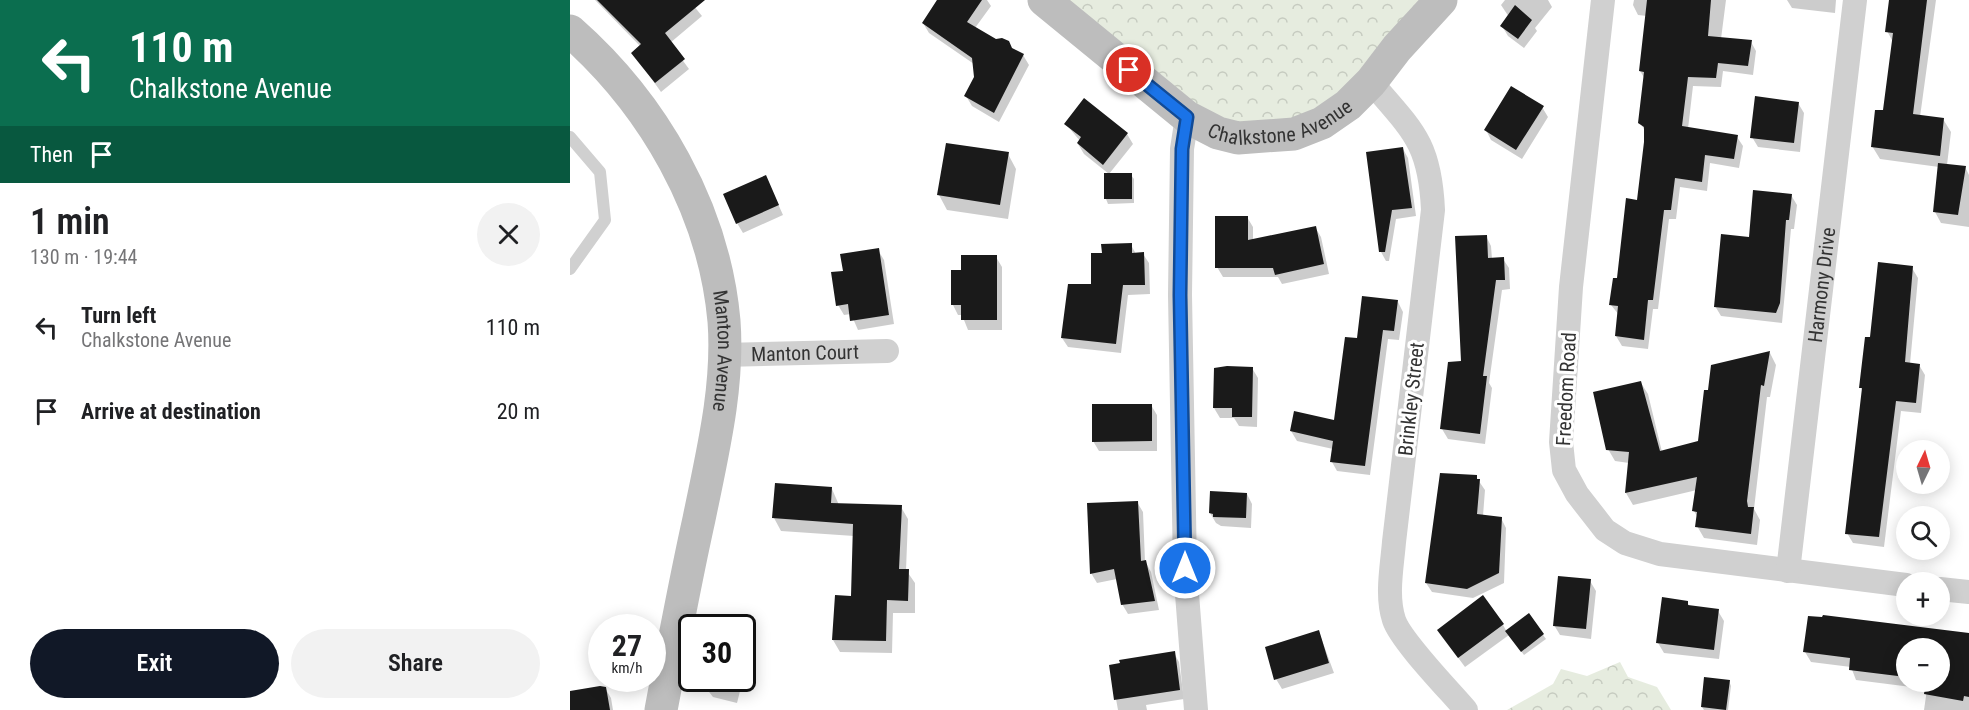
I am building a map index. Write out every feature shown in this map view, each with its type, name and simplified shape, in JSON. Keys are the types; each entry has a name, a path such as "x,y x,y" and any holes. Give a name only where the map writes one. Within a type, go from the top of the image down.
{"main road":[{"name":"Chalkstone Avenue","path":"1044,0 1187,117 1218,133 1238,138 1294,134 1322,123 1348,105 1371,82 1397,48 1441,0"},
{"name":"Manton Avenue","path":"570,31 625,88 652,124 675,163 695,207 719,284 724,323 717,428 661,710"}],"street":[{"name":"Freedom Road","path":"1604,0 1571,287 1561,416 1564,470 1591,514 1605,530 1625,543 1660,554 1896,584"},
{"name":"Harmony Drive","path":"1788,571 1855,0"},
{"name":"Brinkley Street","path":"1371,82 1414,132 1431,174 1433,210 1392,568 1392,610 1399,631 1466,710"},
{"path":"1187,117 1182,149 1180,317 1185,568 1196,710"},
{"name":"Manton Court","path":"723,355 887,351"},
{"path":"1950,589 1969,592"}],"lane":[{"path":"570,137 600,172 605,220 570,269"}],"green space":[{"path":"1041,0 1452,0 1377,87 1242,139"},
{"path":"1620,662 1628,677 1657,687 1671,710 1507,710 1553,684 1561,669 1587,676"}],"building":[{"path":"597,0 705,0 665,33 685,59 655,83 631,53 641,44"},
{"path":"937,0 982,0 967,22 996,39 1002,38 1009,41 1012,48 1024,54 994,113 964,96 974,77 972,58 922,23"},
{"path":"1647,0 1711,0 1708,36 1752,40 1748,66 1718,63 1716,78 1688,77 1682,126 1738,135 1734,159 1705,155 1702,182 1675,178 1671,210 1664,210 1653,300 1648,300 1644,340 1615,336 1618,306 1609,305 1613,278 1617,278 1626,198 1637,200 1644,142 1644,127 1638,123 1644,72 1639,71"},
{"path":"1889,0 1927,0 1913,114 1944,118 1940,156 1871,147 1875,110 1883,110 1893,33 1885,32"},
{"path":"1515,5 1532,20 1518,39 1500,26"},
{"path":"1511,86 1544,106 1516,150 1484,130"},
{"path":"1755,96 1799,102 1794,143 1750,138"},
{"path":"1084,98 1128,133 1103,165 1077,143 1081,137 1064,124"},
{"path":"946,143 1009,152 1000,205 937,195"},
{"path":"1403,147 1412,208 1392,210 1385,252 1379,252 1366,152"},
{"path":"1938,163 1966,166 1958,215 1933,212"},
{"path":"1104,173 1132,173 1132,199 1104,199"},
{"path":"766,175 779,205 736,224 723,194"},
{"path":"1753,190 1792,194 1789,220 1786,220 1780,303 1776,313 1714,307 1721,234 1749,237"},
{"path":"1215,216 1248,216 1248,240 1316,226 1324,264 1275,275 1273,268 1215,268"},
{"path":"1487,235 1488,258 1504,257 1505,280 1496,280 1483,376 1487,376 1480,434 1440,429 1448,362 1461,361 1455,236"},
{"path":"1132,243 1132,253 1144,252 1145,285 1123,285 1116,344 1061,338 1068,284 1091,284 1091,253 1102,253 1101,244"},
{"path":"879,248 889,315 850,321 848,304 836,306 831,272 843,271 840,254"},
{"path":"961,255 997,255 997,320 961,320 961,305 951,305 951,270 961,270"},
{"path":"1878,262 1913,266 1905,362 1920,364 1916,403 1896,401 1879,537 1845,534 1862,388 1859,388 1865,337 1870,337"},
{"path":"1362,296 1398,300 1394,331 1383,330 1365,466 1330,462 1333,441 1290,431 1294,411 1334,420 1345,337 1357,338"},
{"path":"1770,351 1764,386 1761,385 1747,501 1748,507 1754,507 1751,534 1695,527 1697,512 1692,511 1697,477 1625,493 1629,452 1606,450 1593,392 1641,381 1660,451 1698,441 1704,390 1708,390 1711,365"},
{"path":"1253,367 1252,417 1232,417 1232,408 1213,408 1214,368"},
{"path":"1092,404 1152,404 1152,441 1092,442"},
{"path":"1440,473 1477,475 1477,479 1480,479 1477,514 1502,517 1499,573 1467,589 1425,583"},
{"path":"775,483 832,487 831,503 902,505 899,569 909,569 908,601 887,600 886,641 832,640 835,595 851,596 853,524 772,518"},
{"path":"1210,491 1247,493 1246,518 1213,517 1213,514 1209,513"},
{"path":"1138,501 1141,561 1146,560 1155,601 1121,605 1114,569 1090,574 1087,503"},
{"path":"1558,576 1591,579 1586,629 1553,626"},
{"path":"1483,595 1504,624 1458,658 1437,630"},
{"path":"1662,597 1688,601 1688,605 1719,609 1714,650 1656,643"},
{"path":"1529,613 1544,634 1521,652 1505,631"},
{"path":"1823,615 1896,624 1896,626 1969,633 1969,697 1964,696 1963,701 1924,694 1924,692 1950,692 1950,638 1896,638 1896,676 1849,670 1850,658 1803,652 1808,616 1822,617"},
{"path":"1319,630 1329,663 1274,680 1265,647"},
{"path":"1175,651 1180,690 1114,700 1109,665 1120,663 1119,660"},
{"path":"1704,677 1730,680 1726,710 1701,707"},
{"path":"588,688 588,692 607,692 610,710 570,710 570,691"}],"route":[{"path":"1129,70 1187,117 1182,149 1180,295 1185,568"}]}
